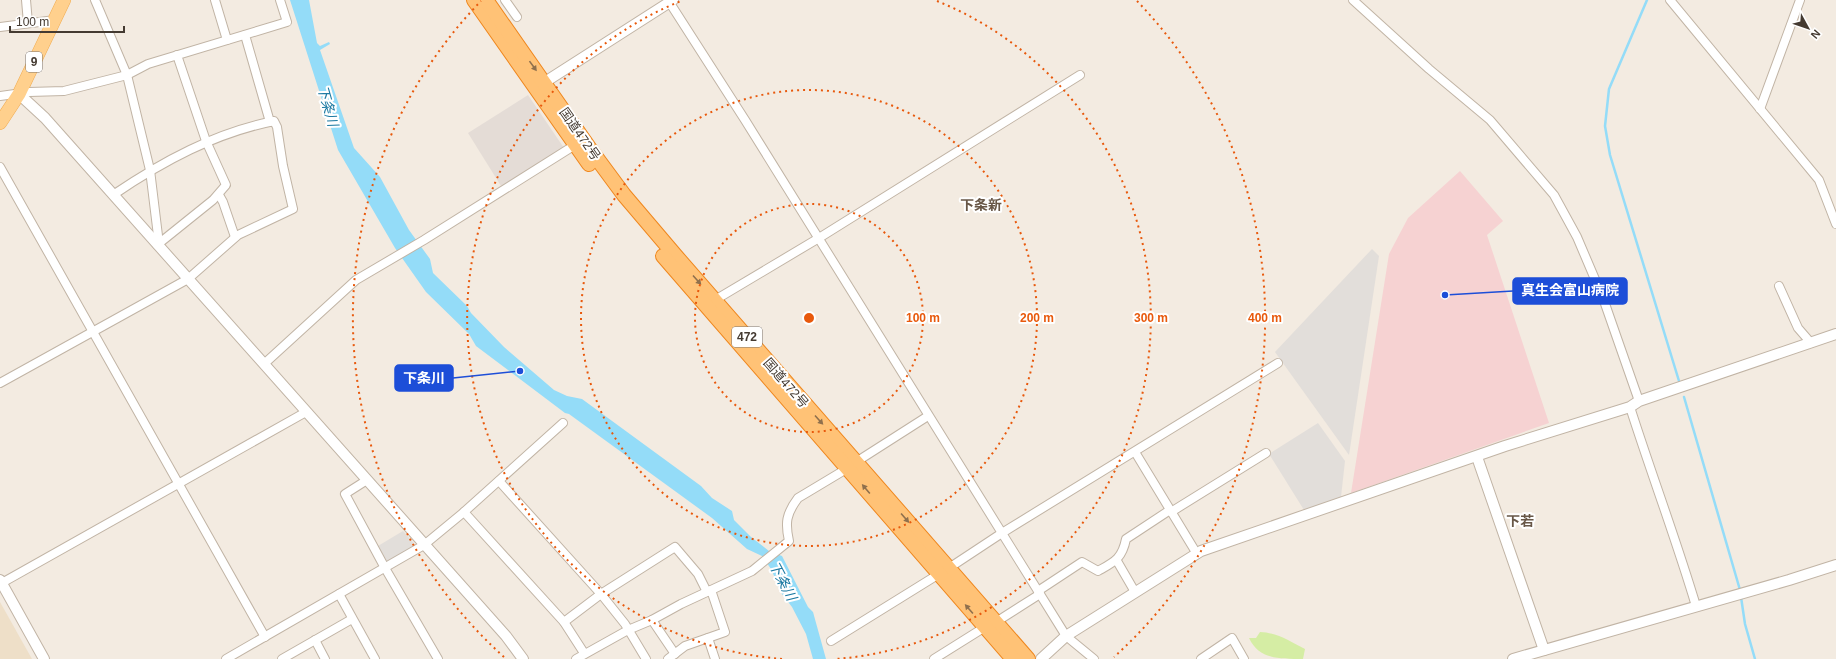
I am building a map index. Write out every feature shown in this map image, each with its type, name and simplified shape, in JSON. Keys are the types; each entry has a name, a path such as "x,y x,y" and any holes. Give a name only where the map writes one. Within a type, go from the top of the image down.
{"highway":[{"name":"国道472号","path":"474,0 575,145 616,200 705,307 852,465"},
{"name":"国道472号","path":"486,0 624,195 715,300 852,465 991,625 1028,659"},
{"name":"国道472号","path":"991,625 1013,659"}],"main road":[{"name":"9","path":"0,123 19,94 64,0"}],"street":[{"path":"26,0 28,23"},
{"path":"95,0 127,75 150,170 158,244"},
{"path":"215,0 227,40"},
{"path":"0,96 64,91 127,75 148,64 288,22 280,0"},
{"path":"504,0 517,17"},
{"path":"1353,0 1429,69 1490,120 1554,195 1577,237 1603,298 1639,401"},
{"path":"1670,0 1819,180 1836,224"},
{"path":"1760,110 1800,0"},
{"path":"544,82 670,1 1066,636 1094,659"},
{"path":"0,27 55,20"},
{"path":"245,35 270,122"},
{"path":"158,244 219,195 226,185 206,142 177,55"},
{"path":"715,300 819,238 1080,75"},
{"path":"19,94 45,118 158,244 506,636 523,659"},
{"path":"0,383 93,333 188,278 235,237 294,209 283,166 277,127 274,121 247,126 206,142 150,170 113,195"},
{"path":"264,364 356,280 424,240 575,145"},
{"path":"0,167 265,637"},
{"path":"219,195 223,202 235,237"},
{"path":"1779,286 1798,328 1811,343"},
{"path":"1040,659 1066,636 1197,554 1515,443 1630,407 1639,401 1836,334"},
{"path":"831,641 1002,533 1278,363"},
{"path":"1630,407 1651,472 1666,509 1696,606"},
{"path":"44,659 1,582 306,412"},
{"path":"576,659 628,630 652,620 681,604 755,569 789,542 786,525 792,505 798,498 928,416"},
{"path":"228,659 424,545 464,512 564,423"},
{"path":"1135,452 1197,554"},
{"path":"934,659 991,625 1082,562 1098,571 1117,561 1124,550 1126,539 1266,453"},
{"path":"1477,457 1544,650"},
{"path":"367,480 345,494 385,568 438,659"},
{"path":"499,481 601,594 628,630 646,659"},
{"path":"464,512 564,622 584,654"},
{"path":"564,622 601,594 675,547 698,574 709,591 725,632 685,646 668,659"},
{"path":"1117,561 1136,592"},
{"path":"1513,659 1789,580 1836,565"},
{"path":"339,594 375,659"},
{"path":"282,659 352,619"},
{"path":"652,620 676,654"},
{"path":"708,638 715,659"},
{"path":"1201,659 1232,638 1244,659"},
{"path":"315,640 325,659"}],"shaded area":[{"path":"528,95 564,148 501,186 468,133"},
{"path":"1460,171 1503,221 1487,235 1549,423 1351,493 1389,254 1408,218"},
{"path":"1372,249 1379,256 1349,455 1275,352"},
{"path":"1318,423 1345,461 1341,497 1304,510 1269,454"},
{"path":"403,531 416,546 388,563 378,546"},
{"path":"0,602 32,659 0,659"}],"green space":[{"path":"1260,632 1273,634 1289,640 1305,649 1303,659 1285,659 1264,654 1253,645 1249,638 1256,638"}],"water":[{"path":"290,0 309,0 317,43 320,46 329,42 330,44 320,50 354,148 380,177 409,230 430,259 433,273 467,306 471,313 504,347 554,390 567,396 582,399 701,486 712,498 732,511 734,520 751,537 769,551 782,556 808,607 813,612 826,659 813,659 806,634 792,607 782,594 771,569 762,556 747,549 712,518 569,414 565,413 476,346 469,334 426,292 395,248 338,150"}],"waterway":[{"path":"1647,0 1609,89 1605,126 1610,155 1679,381"},
{"path":"1684,397 1740,590"},
{"path":"1741,597 1745,624 1755,659"}],"place":[{"name":"真生会富山病院","path":"1445,295"},
{"name":"下条川","path":"520,371"}],"district":[{"name":"下条新","path":"981,205"},
{"name":"下若","path":"1520,521"}]}
